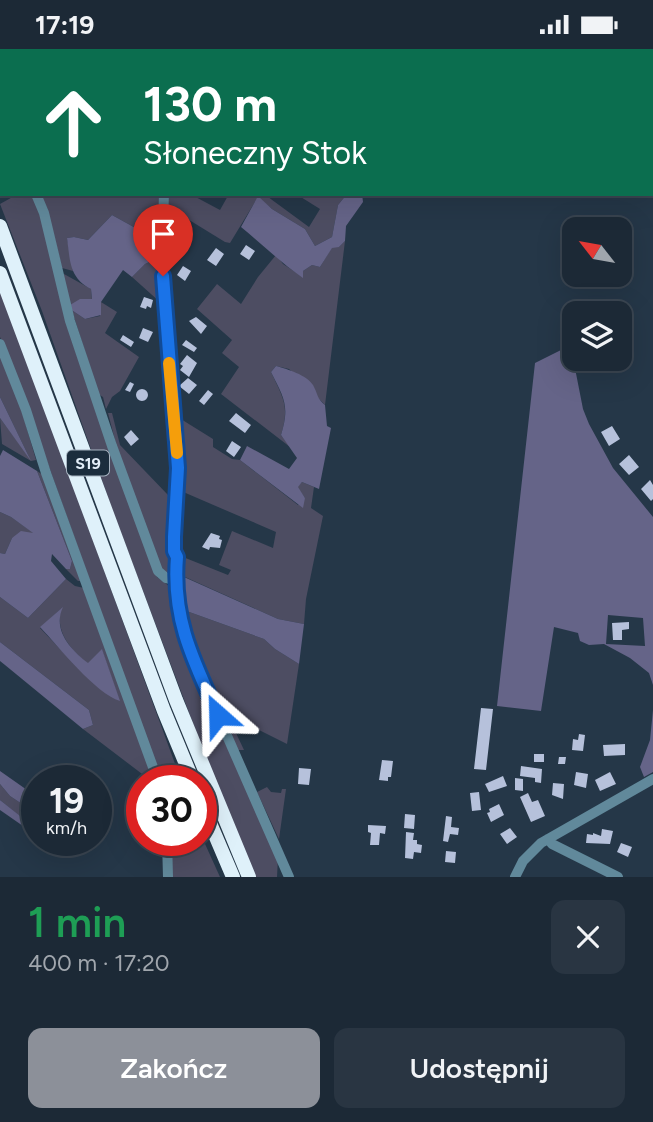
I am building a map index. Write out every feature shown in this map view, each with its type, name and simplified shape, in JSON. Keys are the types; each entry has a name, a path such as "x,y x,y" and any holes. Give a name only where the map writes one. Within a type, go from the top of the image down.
{"highway":[{"name":"S19","path":"0,226 176,700 249,877"},
{"name":"S19","path":"0,272 187,765"},
{"path":"217,840 233,877"}],"street":[{"path":"37,196 47,225 69,321 112,446 158,571 166,578 175,580"},
{"path":"164,196 162,259 178,468 174,551 177,557 175,580 179,618 192,660 289,877"},
{"path":"0,344 13,373 152,765"},
{"path":"515,877 529,853 548,839 653,779"},
{"path":"559,832 574,853"},
{"path":"548,839 552,844 618,877"},
{"path":"167,856 168,877"}],"shaded area":[{"path":"14,196 33,196 44,223 157,577 169,586 176,627 186,657 278,858 277,877 255,877 217,783 217,765 210,765 115,517 42,311 0,204"},
{"path":"41,196 160,196 159,241 112,215 88,240 67,238 73,271 62,268 47,208"},
{"path":"169,196 194,196 220,210 228,196 267,196 309,227 320,209 299,196 345,196 338,205 332,237 315,246 305,229 258,197 230,243 168,207"},
{"path":"258,196 272,209 305,229 315,246 332,237 338,205 345,196 362,196 363,202 346,226 345,241 339,247 332,248 320,267 312,265 303,271 303,278 241,227"},
{"path":"112,215 159,241 158,258 145,264 132,277 123,270 101,302 101,315 85,319 70,309 70,305 80,299 92,299 91,289 78,279 72,268 67,238 88,240"},
{"path":"345,241 325,405 289,369 276,366 271,372 285,409 281,435 290,447 221,394 239,367 222,353 232,340 197,309 217,284 241,304 276,255 283,264 303,277 303,271 312,265 320,267 332,247 339,247"},
{"path":"158,258 161,303 132,277 145,264"},
{"path":"64,274 91,289 92,300 70,305 62,276"},
{"path":"0,287 175,765 156,765 14,369 0,337"},
{"path":"101,302 117,312 105,333 139,357 120,391 112,397 106,409 103,397 98,394 70,309 85,319 100,316"},
{"path":"561,350 562,371 576,371 583,409 613,468 653,517 653,685 649,673 630,658 604,644 589,645 580,641 578,633 554,627 541,711 497,706 535,363","holes":["608,615 643,618 645,646 606,644"]},
{"path":"0,356 21,408 36,460 31,461 2,444 0,418 29,457 0,397"},
{"path":"276,366 310,381 325,405 327,426 331,428 319,489 302,482 298,487 305,498 303,508 240,460 247,446 289,469 297,458 281,435 285,409 271,372"},
{"path":"0,397 31,461 0,418"},
{"path":"108,413 112,413 120,445 168,495 170,460 173,463 172,569 169,573 160,567 117,448"},
{"path":"176,416 213,439 213,447 232,459 240,460 298,505 305,498 297,487 302,482 314,487 311,508 323,516 306,599 304,624 278,619 185,577 179,577 179,559 183,557 228,575 231,570 219,565 232,531 273,548 276,532 181,491"},
{"path":"3,450 37,471 72,561 70,569 66,569 52,554 51,561 66,579 28,618 0,597 0,553 5,554 12,538 21,531 33,533 0,512 0,456"},
{"path":"37,471 43,475 82,581 78,581 66,569 70,569 72,561"},
{"path":"0,512 35,534 12,538 5,554 0,553"},
{"path":"179,577 278,619 304,624 299,664 264,639 181,609"},
{"path":"66,579 75,586 84,588 149,765 130,765 83,729 93,725 89,710 0,642 0,597 28,618","holes":["61,609 60,625 66,640 88,664 102,650 119,700 87,677 40,628"]},
{"path":"63,607 60,624 65,639 88,663 102,649 120,701 110,697 89,680 40,627"},
{"path":"181,609 264,639 299,664 287,744 227,714 244,750 237,750 216,703 220,700 213,698 201,672 204,669 187,634"},
{"path":"0,642 89,710 93,725 83,729 0,661"},
{"path":"653,710 653,772 644,777 640,767 650,740"},
{"path":"0,771 21,786 21,803 10,796 0,784"},
{"path":"0,784 21,803 21,817 0,800"},
{"path":"267,787 271,792 281,793 282,789 286,789 279,839 257,792"},
{"path":"0,800 21,817 21,825 0,810"},
{"path":"169,856 210,856 220,877 169,877"}],"building":[{"path":"246,245 255,251 249,260 240,254"},
{"path":"216,248 224,254 216,266 207,260"},
{"path":"183,266 191,271 185,281 177,275"},
{"path":"144,297 153,300 151,308 140,307"},
{"path":"196,317 207,326 201,334 189,321"},
{"path":"143,328 153,332 148,342 139,338"},
{"path":"123,335 134,342 131,347 120,340"},
{"path":"186,340 197,348 194,352 182,345"},
{"path":"187,355 197,363 189,377 180,370 183,366 180,364"},
{"path":"188,378 197,385 189,394 179,386"},
{"path":"130,382 134,384 130,392 125,390"},
{"path":"142,389 148,395 142,401 136,395"},
{"path":"208,390 213,394 204,405 199,401"},
{"path":"236,413 251,425 245,433 229,421"},
{"path":"612,426 620,439 609,446 601,432"},
{"path":"131,430 139,439 131,446 124,437"},
{"path":"232,441 241,447 234,457 226,451"},
{"path":"629,455 639,467 629,475 619,464"},
{"path":"650,480 653,485 651,501 641,489"},
{"path":"211,533 220,536 220,548 210,547 209,550 202,547"},
{"path":"629,622 629,629 622,630 622,640 613,640 612,623"},
{"path":"481,708 493,709 486,770 474,769"},
{"path":"579,734 585,735 583,751 572,750 573,739 578,740"},
{"path":"625,744 625,755 604,756 603,745"},
{"path":"534,754 544,754 544,762 534,762"},
{"path":"559,757 566,757 565,764 558,764"},
{"path":"382,760 393,761 388,781 379,780"},
{"path":"521,766 542,769 541,783 535,782 535,778 520,776"},
{"path":"299,768 311,769 309,785 298,784"},
{"path":"576,772 588,774 586,788 574,785"},
{"path":"610,772 616,784 600,791 595,780"},
{"path":"503,776 507,786 489,792 485,784"},
{"path":"515,778 523,779 523,791 515,790"},
{"path":"553,783 564,784 563,799 552,795"},
{"path":"479,792 481,810 472,811 470,793"},
{"path":"528,793 532,802 538,800 545,816 531,822 520,797"},
{"path":"499,804 504,815 491,822 487,813"},
{"path":"405,814 415,815 414,829 404,828"},
{"path":"446,816 452,817 451,827 459,828 458,835 450,834 448,842 443,841"},
{"path":"368,825 386,826 385,834 380,833 379,845 370,845 371,833 368,832"},
{"path":"510,828 517,837 507,844 500,834"},
{"path":"602,829 613,831 610,844 586,843 587,834 601,836"},
{"path":"406,832 414,833 413,840 422,845 421,853 414,852 413,859 405,858"},
{"path":"621,843 632,847 628,857 617,852"},
{"path":"446,851 456,852 455,863 445,862"}],"slow traffic":[{"path":"169,363 177,453"}],"route":[{"path":"163,276 178,468 174,537 177,557 176,599 192,660 218,715"}]}
